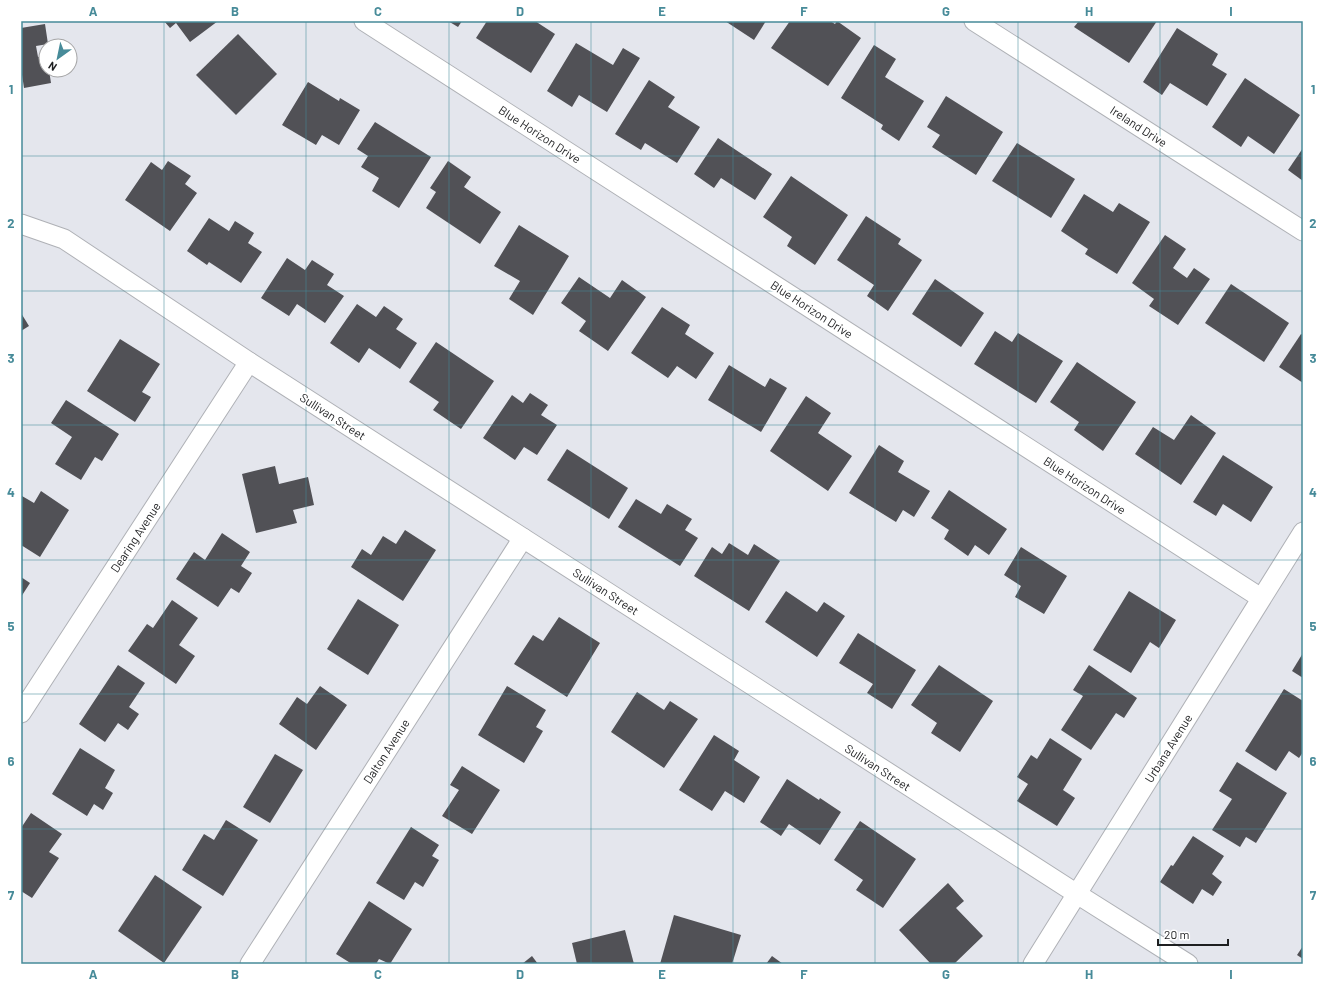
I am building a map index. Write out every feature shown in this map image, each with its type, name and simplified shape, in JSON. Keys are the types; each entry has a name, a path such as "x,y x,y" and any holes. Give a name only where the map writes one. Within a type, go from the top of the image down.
{"street":[{"name":"Blue Horizon Drive","path":"364,21 1261,598"},
{"name":"Ireland Drive","path":"974,21 1303,231"},
{"name":"Sullivan Street","path":"21,224 64,239 249,362 1076,894 1188,964"},
{"name":"Dearing Avenue","path":"21,713 249,362"},
{"name":"Urbana Avenue","path":"1033,964 1303,532"},
{"name":"Dalton Avenue","path":"250,964 523,538"}],"building":[{"path":"164,21 218,21 190,42 176,23 170,28"},
{"path":"448,21 462,21 458,27"},
{"path":"487,21 535,21 555,34 531,73 476,38"},
{"path":"725,21 766,21 754,40"},
{"path":"790,21 830,21 835,24 837,21 861,38 828,86 771,48"},
{"path":"1079,21 1157,21 1129,63 1074,27"},
{"path":"45,24 47,38 38,38 38,46 36,46 38,57 38,78 50,78 51,83 24,88 21,68 21,28"},
{"path":"1177,28 1218,54 1212,65 1227,74 1207,106 1170,83 1162,95 1143,82"},
{"path":"238,34 277,74 236,115 196,75"},
{"path":"576,43 613,65 623,48 640,58 607,112 579,95 572,107 547,91"},
{"path":"874,45 896,59 885,77 924,101 899,141 881,129 883,125 841,98"},
{"path":"1245,78 1300,115 1274,154 1248,136 1241,147 1212,127"},
{"path":"649,80 675,97 668,107 700,127 677,163 645,143 641,150 615,134"},
{"path":"308,82 339,101 340,98 360,110 339,145 322,135 316,145 282,125"},
{"path":"946,96 1003,132 976,175 932,147 940,135 927,127"},
{"path":"375,122 431,157 399,208 372,191 379,178 361,167 368,156 357,149"},
{"path":"718,138 772,174 755,200 721,178 714,188 694,174"},
{"path":"1017,143 1075,179 1051,218 992,181"},
{"path":"1303,148 1303,181 1288,170"},
{"path":"168,161 191,176 185,184 197,193 170,231 125,200 151,162 162,170"},
{"path":"448,161 471,177 464,187 501,212 480,244 426,208 436,192 430,188"},
{"path":"791,176 848,215 815,265 787,246 792,237 763,217"},
{"path":"1084,194 1113,212 1119,203 1150,222 1117,274 1085,254 1088,249 1061,231"},
{"path":"866,216 901,239 898,244 922,260 888,311 867,296 874,285 837,260"},
{"path":"209,218 229,231 235,221 254,233 248,243 262,252 241,283 209,262 207,265 187,251"},
{"path":"519,225 569,256 533,315 509,299 520,281 494,266"},
{"path":"1165,235 1186,249 1173,268 1187,278 1194,268 1210,279 1178,325 1149,306 1154,299 1132,283"},
{"path":"287,258 305,270 312,260 334,274 327,285 344,296 325,323 297,304 289,316 261,298"},
{"path":"579,277 610,298 622,280 646,297 608,351 579,331 586,321 561,303"},
{"path":"935,279 984,313 961,347 912,314"},
{"path":"1231,284 1289,323 1264,362 1205,323"},
{"path":"357,304 376,317 384,306 403,319 396,329 417,343 400,369 369,348 359,363 330,343"},
{"path":"662,307 690,325 685,334 714,353 696,379 677,366 668,378 631,353"},
{"path":"21,313 29,326 21,331"},
{"path":"995,331 1012,342 1018,333 1063,361 1036,403 974,364"},
{"path":"1301,334 1303,335 1303,383 1279,367"},
{"path":"120,339 160,364 142,392 151,397 135,422 87,391"},
{"path":"436,342 494,381 461,429 433,410 439,402 409,382"},
{"path":"1077,362 1136,402 1103,451 1074,430 1079,422 1050,402"},
{"path":"729,365 765,387 770,378 787,388 761,432 708,400"},
{"path":"530,393 548,405 541,415 557,425 537,455 524,447 515,460 483,438 512,395 523,403"},
{"path":"806,396 831,413 818,433 852,456 828,491 770,451"},
{"path":"66,400 119,434 102,461 95,457 81,480 55,464 72,437 51,423"},
{"path":"1191,415 1216,433 1181,485 1135,454 1153,427 1174,440"},
{"path":"879,445 904,461 898,472 930,491 914,517 903,510 896,522 849,493"},
{"path":"567,449 628,488 609,519 547,480"},
{"path":"1223,455 1273,487 1251,522 1223,504 1216,516 1193,502"},
{"path":"275,466 279,484 308,477 314,505 293,510 297,523 256,533 242,474"},
{"path":"949,490 1007,529 989,555 975,545 968,556 944,539 949,530 931,518"},
{"path":"41,491 69,510 40,557 21,545 21,499 22,496 34,503"},
{"path":"636,499 661,514 667,504 692,519 685,530 698,538 680,566 618,527"},
{"path":"405,530 436,550 403,601 351,567 362,549 371,555 383,536 396,544"},
{"path":"222,533 250,552 241,566 252,573 239,593 231,588 218,607 176,579 194,552 205,560"},
{"path":"729,543 748,555 754,544 780,561 749,611 694,576 712,547 722,554"},
{"path":"1021,547 1067,576 1044,614 1015,597 1021,586 1004,575"},
{"path":"21,577 30,583 21,597"},
{"path":"786,591 817,612 824,602 845,616 817,657 765,622"},
{"path":"1129,591 1176,620 1159,648 1150,642 1131,673 1093,650"},
{"path":"358,599 399,625 368,675 327,649"},
{"path":"172,600 198,618 179,645 195,656 176,684 128,651 147,624 153,628"},
{"path":"559,617 600,643 567,697 514,664 533,635 543,641"},
{"path":"858,633 916,670 892,709 867,693 873,684 839,663"},
{"path":"1303,653 1303,678 1292,671"},
{"path":"118,665 145,683 129,707 139,714 128,730 118,723 105,742 79,724"},
{"path":"939,665 993,701 960,752 931,733 937,723 911,705"},
{"path":"1089,665 1137,698 1124,718 1116,713 1091,750 1061,730 1083,696 1073,690"},
{"path":"320,686 347,705 316,750 279,724 297,697 307,704"},
{"path":"507,686 546,710 536,727 543,731 524,763 478,735"},
{"path":"1284,689 1303,701 1303,752 1299,758 1289,751 1276,771 1245,751"},
{"path":"637,692 664,710 670,701 698,719 664,768 611,732"},
{"path":"714,735 739,751 734,760 760,777 744,803 725,791 712,811 679,790"},
{"path":"1050,738 1082,759 1063,790 1075,798 1057,826 1017,801 1028,784 1017,777 1031,755 1037,759"},
{"path":"80,748 115,770 105,788 113,793 103,810 94,804 87,816 52,794"},
{"path":"275,754 303,770 270,823 243,807"},
{"path":"1237,762 1287,793 1256,843 1246,837 1240,847 1212,830 1232,799 1219,791"},
{"path":"462,766 500,790 472,834 442,816 459,790 450,785"},
{"path":"787,779 819,800 820,798 841,812 820,845 789,824 781,836 760,822"},
{"path":"31,813 62,834 49,852 59,858 32,898 21,891 21,828"},
{"path":"226,820 258,840 223,896 182,870 204,834 214,840"},
{"path":"860,821 916,859 883,908 856,890 863,880 834,860"},
{"path":"411,827 439,845 432,856 439,860 423,887 415,882 404,900 376,883"},
{"path":"1193,836 1224,856 1212,874 1222,882 1213,896 1202,889 1193,904 1160,882 1171,865 1173,866"},
{"path":"155,875 202,907 164,963 118,931"},
{"path":"948,883 964,901 956,908 983,936 954,964 931,964 899,930"},
{"path":"369,901 412,929 390,964 379,959 376,964 352,964 336,954"},
{"path":"674,915 741,935 732,964 660,964"},
{"path":"625,930 634,964 577,964 572,943"},
{"path":"1303,946 1303,959 1297,955"},
{"path":"532,956 538,964 522,964"},
{"path":"772,956 783,964 766,964"}]}
